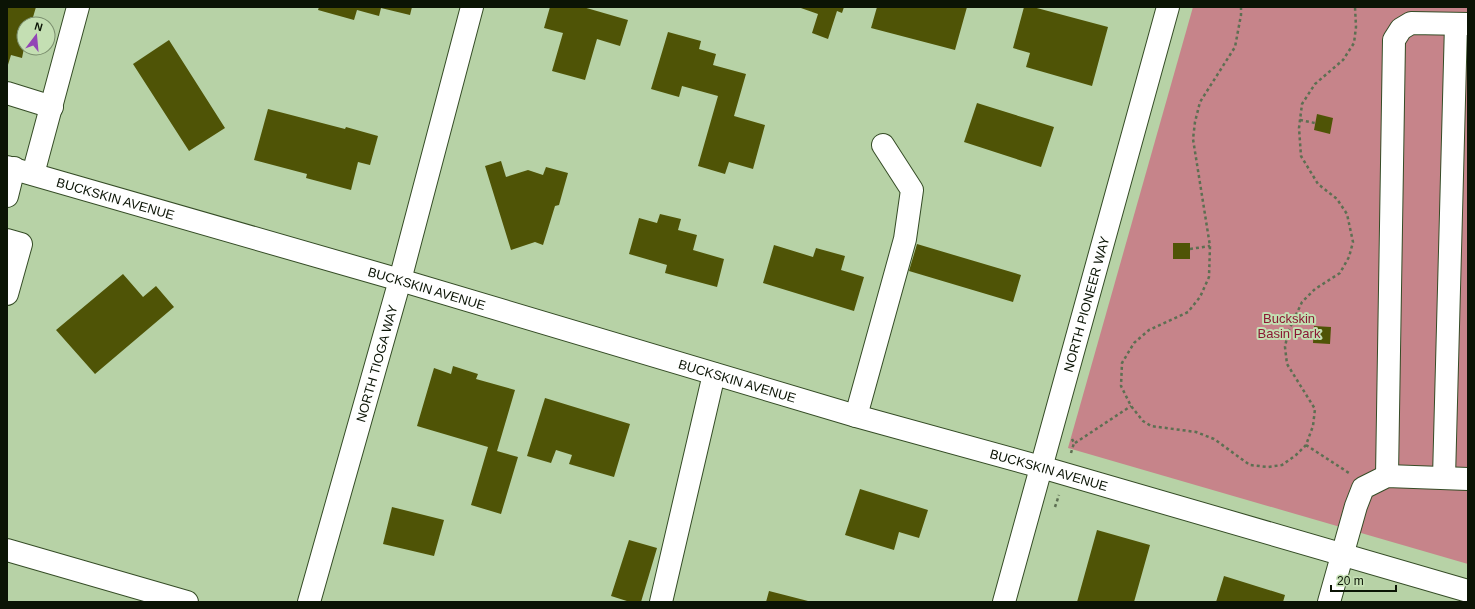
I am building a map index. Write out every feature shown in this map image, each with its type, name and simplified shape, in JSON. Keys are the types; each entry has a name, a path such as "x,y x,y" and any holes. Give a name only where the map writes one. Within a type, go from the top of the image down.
{"street":[{"path":"7,196 18,170 52,107 78,7"},
{"name":"NORTH TIOGA WAY","path":"309,602 400,280 472,7"},
{"name":"NORTH PIONEER WAY","path":"1004,602 1168,7"},
{"path":"1387,476 1394,40 1400,29 1411,23 1462,24 1444,478"},
{"path":"7,93 52,107"},
{"path":"856,416 905,239 912,190 882,146"},
{"name":"BUCKSKIN AVENUE","path":"18,170 400,280 856,416 1041,466 1468,591"},
{"path":"7,240 21,244 7,294"},
{"path":"661,602 714,374"},
{"path":"1329,602 1342,554 1363,488 1387,476 1468,479"},
{"path":"7,550 187,602"}],"path":[{"path":"1241,7 1235,47 1200,102 1195,122 1193,140 1210,246 1209,277 1200,297 1188,312 1149,330 1134,343 1122,363 1121,386 1131,406 1143,421 1151,426 1196,432 1214,439 1250,465 1268,467 1282,465 1296,455 1306,445 1313,426 1315,409 1287,364 1286,348 1288,332 1302,302 1315,289 1340,273 1349,257 1353,242 1348,214 1337,199 1318,184 1301,156 1299,128 1302,104 1316,84 1343,60 1354,43 1356,27 1355,7"},
{"path":"1300,120 1315,123"},
{"path":"1190,249 1210,246"},
{"path":"1288,332 1314,336"},
{"path":"1074,443 1131,406"},
{"path":"1306,445 1327,460 1346,470 1363,488"}],"green space":[{"name":"Buckskin Basin Park","path":"1193,7 1468,7 1468,564 1068,448"}],"building":[{"path":"7,7 36,7 33,16 16,16 16,56 22,56 22,58 11,55 7,68"},
{"path":"319,7 412,7 410,15 381,8 379,16 357,10 354,20 318,10"},
{"path":"550,7 583,7 628,20 620,46 597,39 585,80 552,71 563,33 544,28"},
{"path":"798,7 844,7 842,13 837,11 828,39 812,33 818,14"},
{"path":"877,7 967,7 955,50 871,28"},
{"path":"1024,7 1033,7 1108,27 1092,86 1026,67 1030,53 1013,48"},
{"path":"668,32 701,41 699,49 716,54 713,65 746,74 734,116 765,125 753,169 729,162 725,174 698,166 718,96 682,86 679,97 651,89"},
{"path":"169,40 225,128 189,151 133,64"},
{"path":"977,103 1054,127 1041,167 964,142"},
{"path":"268,109 378,136 370,165 358,162 351,190 306,178 307,174 254,160"},
{"path":"1317,114 1333,118 1330,134 1314,130"},
{"path":"501,161 506,177 528,170 543,175 546,167 568,173 559,205 555,206 543,245 535,242 511,250 485,166"},
{"path":"660,214 681,219 678,230 697,235 693,250 724,259 717,287 665,273 667,265 629,254 639,218 657,223"},
{"path":"1173,243 1190,243 1190,259 1173,259"},
{"path":"917,244 1021,275 1013,302 909,271"},
{"path":"774,245 813,257 816,248 845,256 841,270 864,277 854,311 763,283"},
{"path":"123,274 143,297 156,286 174,307 95,374 56,330"},
{"path":"1314,326 1331,327 1330,344 1313,343"},
{"path":"453,366 478,374 476,379 515,390 497,451 518,457 501,514 471,505 488,447 417,426 434,368 451,374"},
{"path":"545,398 630,424 614,477 569,464 572,455 556,450 551,463 527,456"},
{"path":"860,489 928,510 919,538 899,532 894,550 845,535"},
{"path":"392,507 444,520 434,556 383,544"},
{"path":"1097,530 1150,545 1134,602 1077,602"},
{"path":"629,540 657,548 641,602 630,602 611,596"},
{"path":"1224,576 1285,595 1283,602 1216,602"},
{"path":"769,591 808,601 808,602 766,602"}]}
